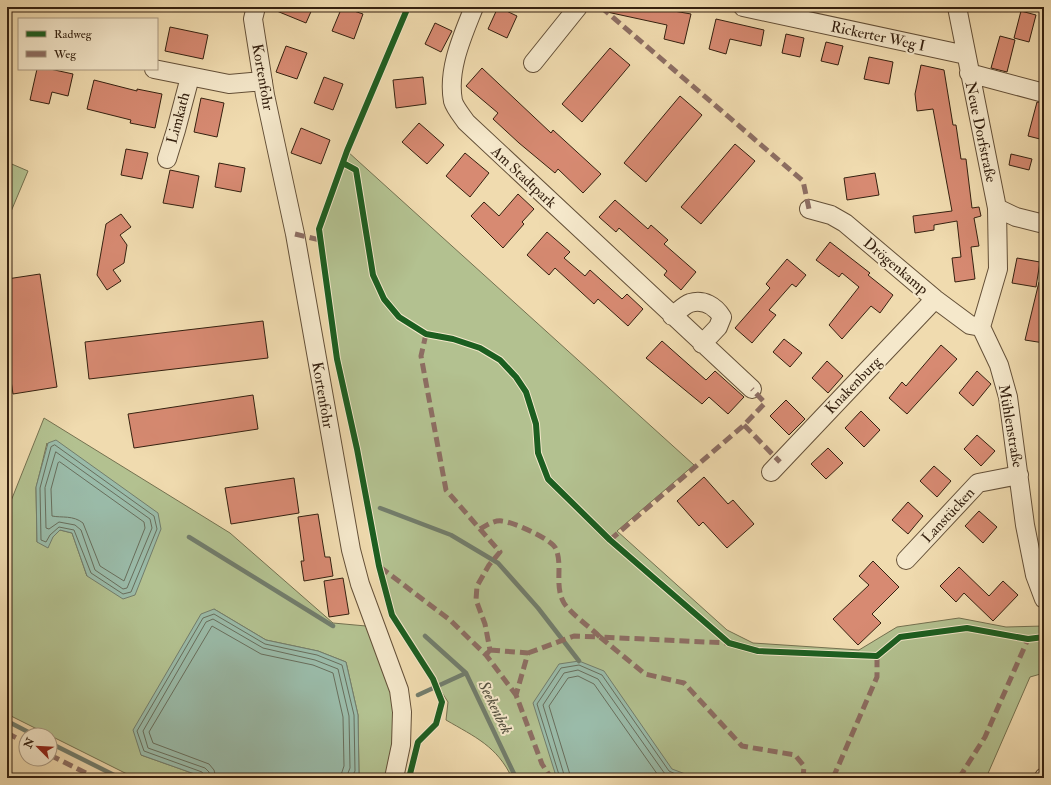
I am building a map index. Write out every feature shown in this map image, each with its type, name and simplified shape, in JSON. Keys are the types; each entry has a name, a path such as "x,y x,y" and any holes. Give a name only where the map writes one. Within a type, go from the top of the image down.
{"street":[{"name":"Kortenfohr","path":"256,7 253,19 263,81 295,234 351,550 360,584 399,690 402,712 401,745 394,778"},
{"name":"Am Stadtpark","path":"474,7 462,37 452,84 453,102 466,122 672,316 752,389"},
{"path":"533,63 578,7"},
{"name":"Rickerter Weg I","path":"743,7 968,64 1044,93"},
{"name":"Neue Dorfstraße","path":"957,7 997,208"},
{"name":"Limkath","path":"158,70 229,84 263,81"},
{"name":"Limkath","path":"166,159 176,130 190,77"},
{"path":"981,328 998,269 997,208 1016,217 1044,224"},
{"name":"Drögenkamp","path":"809,209 831,215 845,223 935,299 970,325 981,328"},
{"name":"Knakenburg","path":"771,472 935,299"},
{"path":"672,316 690,303 707,303 717,310 722,317 718,327 702,344"},
{"name":"Mühlenstraße","path":"981,328 999,365 1008,397 1025,525 1035,575 1044,599"},
{"name":"Lanstücken","path":"906,560 978,483 1019,475"}],"green space":[{"path":"347,151 694,465 617,531 727,630 753,643 859,650 897,627 959,618 1006,627 1044,626 1044,673 1030,677 986,778 512,778 506,767 492,750 476,737 446,720 448,702 392,615 379,566 357,449 337,359 319,229"},
{"path":"7,162 28,171 7,221"},
{"path":"44,418 230,533 333,623 366,626 394,690 397,712 387,778 352,778 359,774 358,715 346,662 318,651 266,640 214,609 141,755 206,778 135,778 58,740 58,727 33,727 7,714 7,511","holes":["47,443 87,576 72,533 60,530 53,537 37,542 36,488"]}],"water":[{"path":"56,440 158,513 161,529 135,595 123,599 87,576 72,533 60,530 53,537 48,548 37,542 36,487 48,443"},
{"path":"214,609 266,640 318,651 346,662 358,715 359,774 352,778 206,778 141,755 133,730 201,614"},
{"path":"579,661 604,671 672,769 696,778 558,778 556,776 533,703 559,664"}],"building":[{"path":"267,7 313,7 306,23"},
{"path":"342,7 363,14 354,39 332,31"},
{"path":"498,7 517,16 507,38 488,29"},
{"path":"607,7 651,7 691,14 684,44 664,39 667,25 607,12"},
{"path":"1021,11 1036,15 1029,42 1014,38"},
{"path":"716,19 764,30 761,46 730,39 726,54 709,49"},
{"path":"435,23 452,31 441,52 425,44"},
{"path":"170,27 208,35 203,59 165,51"},
{"path":"786,34 804,38 800,57 782,53"},
{"path":"1000,36 1015,40 1007,72 991,68"},
{"path":"826,42 843,46 838,65 821,61"},
{"path":"286,46 307,53 297,79 276,72"},
{"path":"610,48 630,65 582,122 562,104"},
{"path":"869,57 893,62 889,84 864,79"},
{"path":"921,65 944,70 953,125 956,125 961,159 966,159 972,208 979,207 981,216 974,218 979,246 971,247 975,279 955,282 952,258 961,257 957,221 934,225 934,230 915,233 913,216 952,211 933,109 917,111 915,94"},
{"path":"482,68 551,133 553,130 601,174 583,193 558,169 555,173 519,143 493,119 498,113 466,86"},
{"path":"37,70 55,70 73,74 68,96 52,92 49,104 30,100"},
{"path":"324,77 343,84 333,110 314,103"},
{"path":"423,77 426,104 396,108 393,80"},
{"path":"94,80 137,91 137,89 162,94 155,128 130,123 131,120 87,109"},
{"path":"680,96 702,115 646,182 624,163"},
{"path":"201,98 224,103 217,137 194,132"},
{"path":"1037,102 1044,103 1044,140 1028,136"},
{"path":"419,123 444,145 427,164 402,142"},
{"path":"301,128 330,140 321,164 291,153"},
{"path":"735,144 755,161 701,224 681,207"},
{"path":"126,149 148,153 142,179 121,175"},
{"path":"465,153 489,173 470,197 446,176"},
{"path":"1011,154 1032,159 1029,170 1009,165"},
{"path":"219,163 245,168 241,192 215,187"},
{"path":"170,170 199,176 193,208 163,203"},
{"path":"875,173 879,195 847,200 844,178"},
{"path":"518,194 534,209 522,222 524,224 503,248 471,216 484,202 499,216"},
{"path":"615,200 648,229 651,225 668,240 664,244 696,272 681,290 664,275 667,271 619,228 616,232 599,217"},
{"path":"121,214 131,227 120,235 127,245 124,263 113,270 121,281 107,290 97,275 106,224"},
{"path":"547,232 570,252 564,258 585,276 590,270 622,299 627,294 643,309 628,326 598,299 594,304 555,268 549,275 527,255"},
{"path":"830,242 870,273 868,275 893,295 880,313 871,306 842,339 829,325 859,287 842,273 839,277 816,260"},
{"path":"1017,258 1040,262 1036,287 1012,283"},
{"path":"787,259 806,275 796,287 792,284 769,310 776,315 752,343 735,328 770,288 766,284"},
{"path":"40,274 57,387 13,394 7,354 7,279"},
{"path":"1039,282 1044,283 1044,343 1025,340"},
{"path":"263,321 268,358 89,379 85,342"},
{"path":"784,339 802,353 790,367 773,352"},
{"path":"662,341 706,380 715,371 744,397 728,414 709,397 702,404 646,358"},
{"path":"941,345 957,359 907,414 889,398 902,382 906,386"},
{"path":"827,361 843,376 828,393 812,378"},
{"path":"977,371 991,384 973,406 959,393"},
{"path":"253,395 258,429 134,448 128,414"},
{"path":"786,400 805,419 789,435 770,416"},
{"path":"861,411 880,430 864,447 845,428"},
{"path":"977,435 995,451 981,466 964,449"},
{"path":"828,448 843,463 826,479 811,464"},
{"path":"934,466 951,481 937,497 920,481"},
{"path":"704,477 728,504 733,500 754,524 727,548 703,522 699,526 677,501"},
{"path":"294,478 299,513 231,524 225,488"},
{"path":"908,502 923,516 908,534 892,520"},
{"path":"979,511 997,527 983,543 965,526"},
{"path":"318,514 325,557 330,557 333,576 304,581 301,561 304,561 298,517"},
{"path":"873,561 899,587 872,614 881,623 858,645 833,619 869,585 859,576"},
{"path":"959,567 989,596 1003,581 1018,595 993,621 964,593 956,602 940,586"},
{"path":"343,578 349,614 329,617 324,581"}],"waterway":[{"path":"380,508 451,535 498,563 538,608 579,661"},
{"path":"189,537 333,626"},
{"path":"425,636 466,673"},
{"name":"Seekenbek","path":"418,695 466,673 516,778"},
{"name":"Seekenbek","path":"7,721 19,727"},
{"name":"Seekenbek","path":"58,747 120,778"}],"marked path":[{"path":"601,7 803,181 809,209"},
{"path":"295,234 320,240"},
{"path":"426,334 421,356 446,490 500,552 489,565 477,586 476,600 485,624 490,650 486,655"},
{"path":"610,540 744,425 765,403 752,389"},
{"path":"744,425 780,462"},
{"path":"480,529 496,521 507,522 532,532 553,545 558,556 559,583 561,596 564,603 576,616 600,637 728,643"},
{"path":"380,567 450,620 486,655 516,695"},
{"path":"528,653 574,636 600,637 645,674 684,683 742,746 795,755 804,766 803,778"},
{"path":"959,778 985,737 1028,639"},
{"path":"490,650 528,653 516,695 542,764 551,778"},
{"path":"833,778 877,677 877,656"},
{"path":"7,733 18,739"},
{"path":"58,759 96,778"}],"cycle path":[{"path":"408,7 347,151 319,229 337,359 357,449 379,566 392,615 433,679 442,702 436,724 418,742 409,778"},
{"path":"343,163 356,170 373,275 384,299 399,317 426,334 453,339 480,348 500,360 516,377 526,392 536,424 538,453 548,479 610,540 729,643 758,651 877,656 900,637 967,628 1028,639 1044,637"}]}
